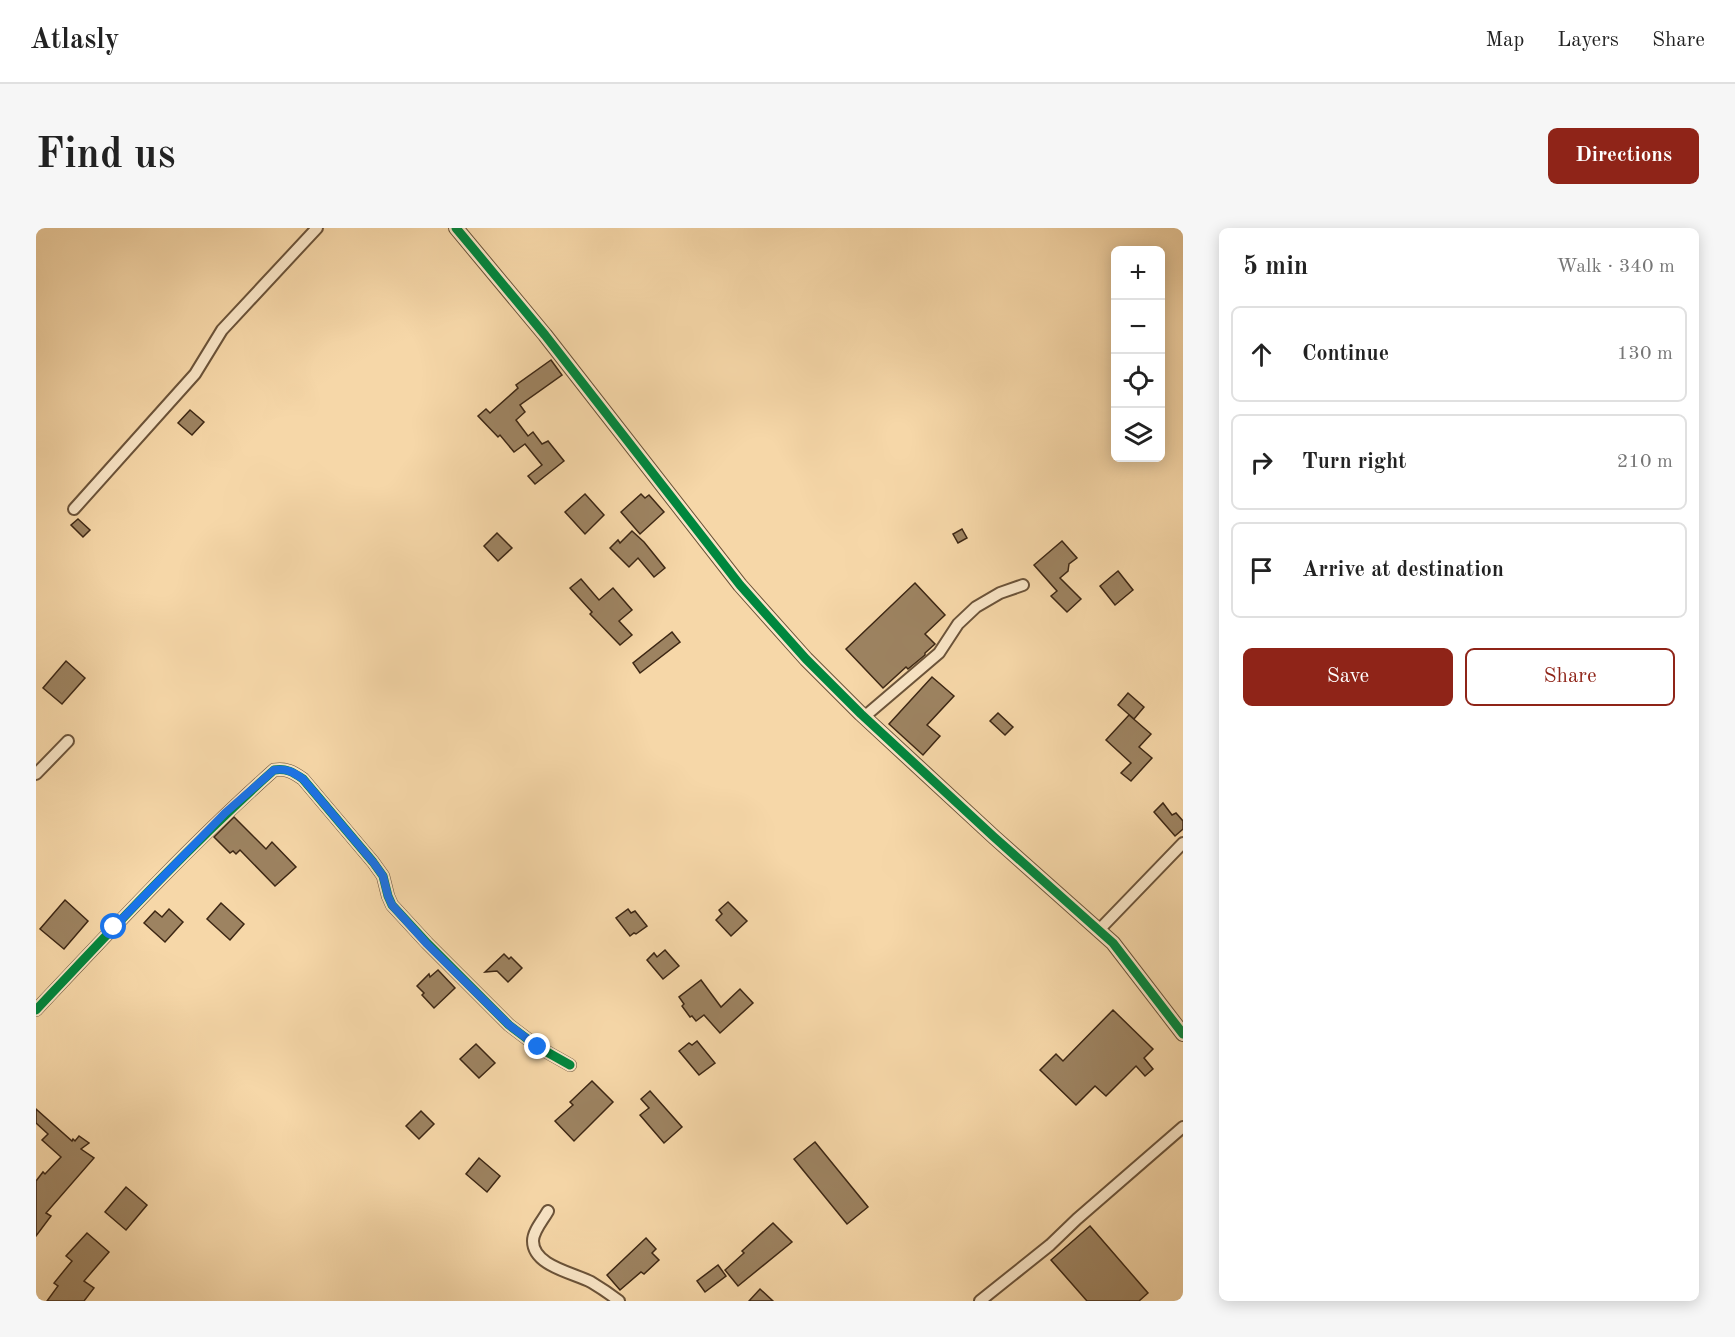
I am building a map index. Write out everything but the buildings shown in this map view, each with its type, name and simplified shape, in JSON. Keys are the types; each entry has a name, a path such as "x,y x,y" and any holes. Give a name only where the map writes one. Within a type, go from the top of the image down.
{"street":[{"path":"74,509 195,374 222,330 317,228"},
{"path":"456,228 546,335 740,585 806,659 864,717 1099,930 1113,944 1183,1034"},
{"path":"864,717 939,653 958,624 976,607 1000,592 1023,585"},
{"path":"36,774 68,741"},
{"path":"36,1010 225,813 274,770 282,769 294,772 303,779 373,862 383,876 392,905 427,944 509,1025 538,1047 570,1065"},
{"path":"1099,930 1183,843"},
{"path":"980,1301 1050,1245 1183,1127"},
{"path":"548,1211 533,1239 534,1248 543,1260 557,1269 590,1281 619,1301"}],"cycle path":[{"path":"456,228 545,335 740,585 806,659 861,714 1113,943 1183,1034"},
{"path":"36,1010 152,887 212,828 274,770 286,770 303,779 373,862 383,876 392,905 427,943 509,1025 538,1047 570,1065"}],"route":[{"path":"114,927 225,813 274,770 294,772 303,779 373,862 383,876 392,905 427,944 509,1025 538,1047"}]}
